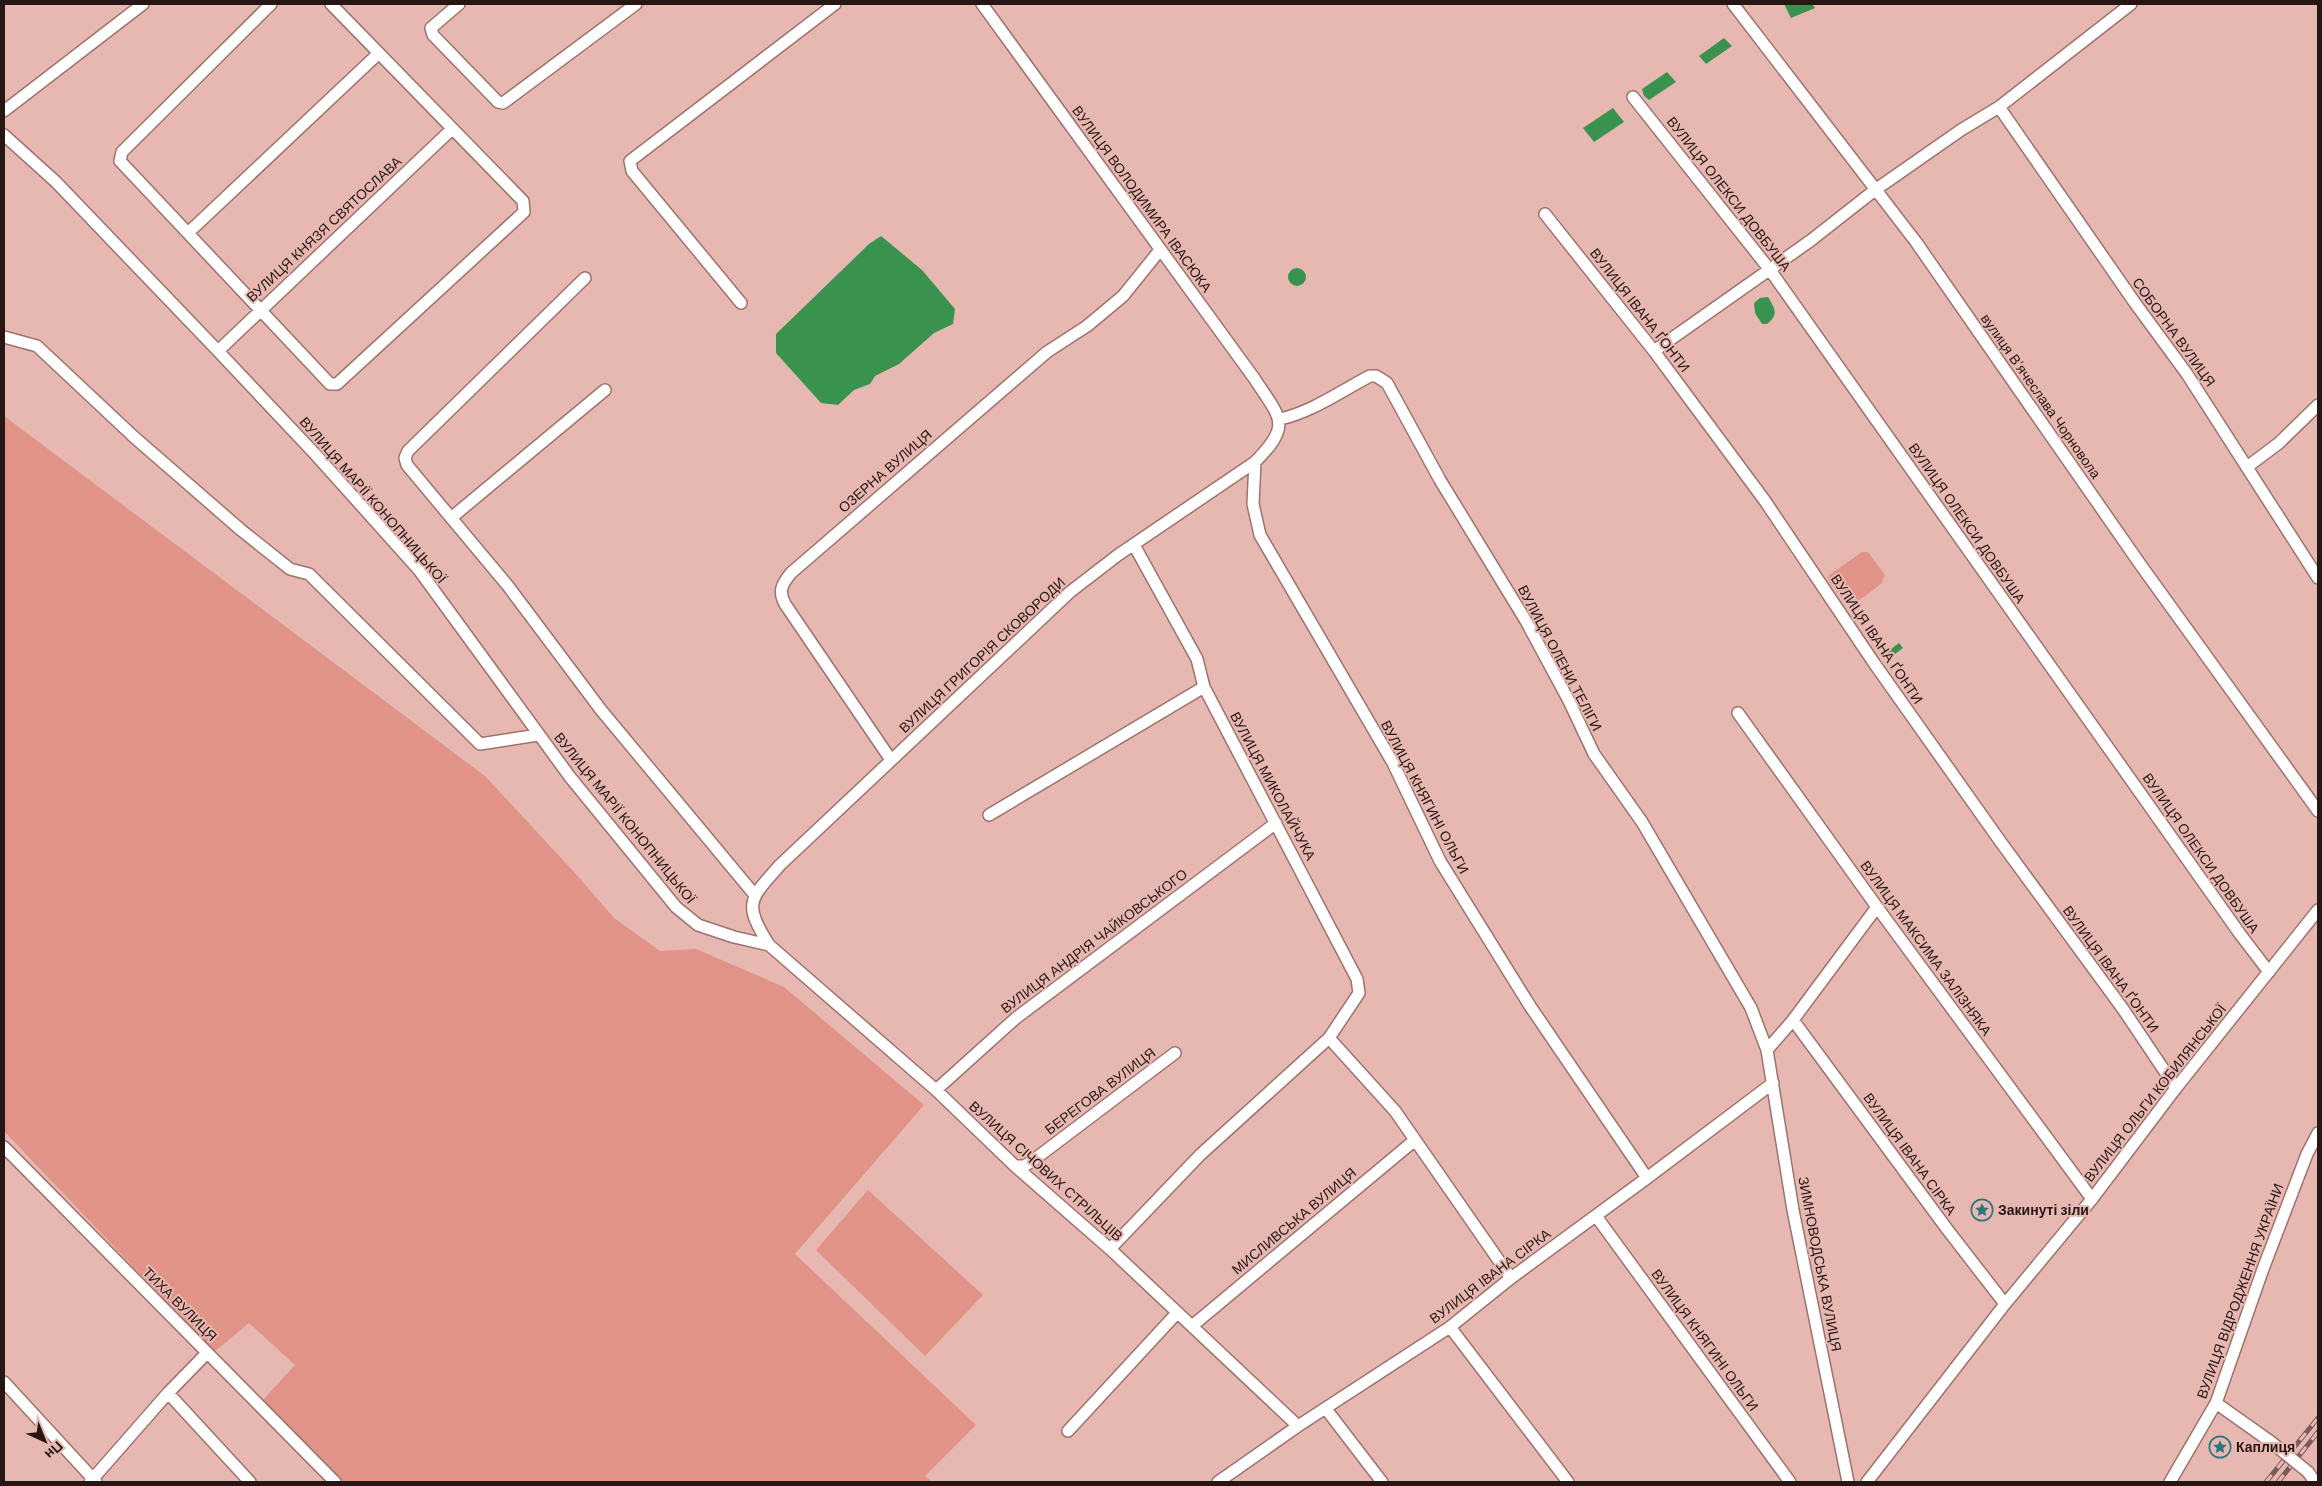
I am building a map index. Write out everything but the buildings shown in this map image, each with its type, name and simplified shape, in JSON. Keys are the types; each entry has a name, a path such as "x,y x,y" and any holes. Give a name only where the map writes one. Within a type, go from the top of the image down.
{"street":[{"path":"4,111 143,4"},
{"path":"271,4 122,152 120,161 189,232 330,384 337,384 524,212 523,201 331,4"},
{"path":"459,4 434,23 431,28 432,35 498,102 503,103 636,4"},
{"path":"741,302 632,171 630,161 835,4"},
{"name":"ВУЛИЦЯ ВОЛОДИМИРА ІВАСЮКА","path":"982,4 1250,371 1278,416"},
{"name":"вулиця Вʼячеслава Чорновола","path":"1732,4 1916,242 2140,564 2318,811"},
{"path":"1654,351 1770,270 1875,190 1999,106 2130,4"},
{"path":"189,232 379,53"},
{"name":"ВУЛИЦЯ ОЛЕКСИ ДОВБУША","path":"1633,97 1770,270 2234,926 2269,972"},
{"name":"СОБОРНА ВУЛИЦЯ","path":"1999,106 2135,304 2188,374 2318,578"},
{"name":"ВУЛИЦЯ КНЯЗЯ СВЯТОСЛАВА","path":"218,351 260,309 452,130"},
{"name":"ВУЛИЦЯ МАРІЇ КОНОПНИЦЬКОЇ","path":"4,136 56,182 218,351 316,455 419,570 538,735 676,907 698,924 734,937 768,945"},
{"name":"ВУЛИЦЯ ІВАНА ҐОНТИ","path":"1545,214 1654,351 1765,501 1880,671 1994,833 2123,1009 2176,1088"},
{"name":"ОЗЕРНА ВУЛИЦЯ","path":"889,756 785,604 780,590 783,584 798,567 1047,352 1087,326 1123,296 1160,250"},
{"path":"585,278 408,451 405,458 407,465 508,586 601,710 754,894 752,902 753,914 768,945"},
{"path":"4,336 37,346 134,437 241,530 290,569 309,574 480,744 538,735"},
{"name":"ВУЛИЦЯ ОЛЕНИ ТЕЛІГИ","path":"1278,416 1302,412 1370,376 1376,376 1387,383 1440,480 1526,621 1569,701 1594,754 1642,822 1751,1008 1767,1050"},
{"path":"451,518 605,390"},
{"path":"2247,467 2277,445 2318,405"},
{"name":"ВУЛИЦЯ ГРИГОРІЯ СКОВОРОДИ","path":"754,894 780,865 889,756 1070,592 1118,555 1255,462 1274,440 1280,428 1278,416"},
{"name":"ВУЛИЦЯ КНЯГИНІ ОЛЬГИ","path":"1255,462 1254,504 1260,535 1393,763 1440,862 1530,1006 1647,1178"},
{"name":"ВУЛИЦЯ МИКОЛАЙЧУКА","path":"1110,1250 1200,1155 1329,1038 1359,993 1357,979 1204,687 1196,659 1134,545"},
{"path":"989,815 1204,687"},
{"name":"ВУЛИЦЯ МАКСИМА ЗАЛІЗНЯКА","path":"1738,713 1877,907 2092,1199"},
{"name":"ВУЛИЦЯ АНДРІЯ ЧАЙКОВСЬКОГО","path":"936,1090 1016,1018 1276,823"},
{"path":"1767,1050 1793,1020 1877,907"},
{"name":"ВУЛИЦЯ ОЛЬГИ КОБИЛЯНСЬКОЇ","path":"1867,1482 2005,1304 2092,1199 2176,1088 2318,910"},
{"name":"ВУЛИЦЯ СІЧОВИХ СТРІЛЬЦІВ","path":"768,945 936,1090 1298,1426"},
{"name":"ВУЛИЦЯ ІВАНА СІРКА","path":"1793,1020 1947,1229 2005,1304"},
{"path":"1329,1038 1395,1111 1511,1278"},
{"name":"ЗИМНОВОДСЬКА ВУЛИЦЯ","path":"1767,1050 1793,1210 1848,1482"},
{"name":"БЕРЕГОВА ВУЛИЦЯ","path":"1016,1166 1031,1162 1175,1053"},
{"name":"ВУЛИЦЯ ІВАНА СІРКА","path":"1218,1482 1298,1426 1450,1327 1511,1278 1773,1083"},
{"name":"ВУЛИЦЯ ВІДРОДЖЕННЯ УКРАЇНИ","path":"2170,1482 2216,1402 2263,1269 2307,1154 2318,1133"},
{"name":"МИСЛИВСЬКА ВУЛИЦЯ","path":"1192,1326 1416,1140"},
{"name":"ТИХА ВУЛИЦЯ","path":"4,1147 334,1482"},
{"name":"ВУЛИЦЯ КНЯГИНІ ОЛЬГИ","path":"1596,1216 1790,1482"},
{"path":"1068,1431 1177,1313"},
{"path":"1450,1327 1568,1482"},
{"path":"4,1382 93,1481 168,1393 207,1353"},
{"path":"168,1393 250,1482"},
{"path":"2216,1402 2271,1442 2311,1477"},
{"path":"1326,1409 1382,1482"}],"shaded area":[{"path":"1785,4 1812,4 1815,8 1791,18"},
{"path":"1724,38 1732,46 1706,64 1699,56"},
{"path":"1667,72 1676,82 1649,100 1644,96 1642,89"},
{"path":"1613,108 1624,122 1594,142 1583,128"},
{"path":"881,236 922,270 955,309 953,324 934,333 899,364 875,376 870,384 854,390 838,405 821,403 776,353 776,334 869,244"},
{"path":"1297,268 1303,271 1306,277 1303,283 1297,286 1291,283 1288,277 1291,271"},
{"path":"1768,297 1775,311 1767,324 1762,324 1755,313 1754,303 1760,298"},
{"path":"4,416 485,776 614,918 660,951 696,949 784,987 924,1105 795,1254 976,1425 925,1476 932,1482 344,1482 261,1402 295,1365 249,1323 214,1352 4,1131"},
{"path":"1862,552 1868,552 1885,575 1881,584 1853,605 1847,604 1828,580 1829,575"},
{"path":"1899,643 1903,648 1891,657 1887,652"},
{"path":"868,1190 983,1295 925,1356 816,1250"}],"railway":[{"path":"2266,1482 2318,1418"},
{"path":"2278,1482 2318,1432"}],"place":[{"name":"Закинуті зіли","path":"1982,1210"},
{"name":"Каплиця","path":"2220,1447"}]}
